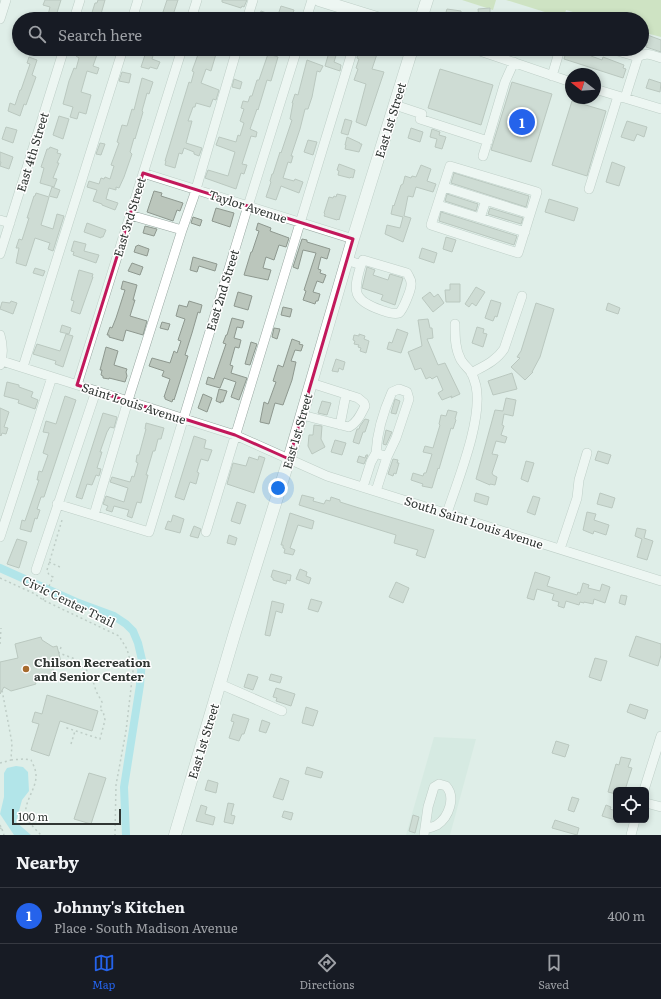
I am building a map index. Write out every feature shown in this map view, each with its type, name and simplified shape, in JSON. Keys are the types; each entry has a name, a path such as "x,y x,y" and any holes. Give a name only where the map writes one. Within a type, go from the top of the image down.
{"main road":[{"path":"319,0 352,12"},
{"path":"423,12 427,0"},
{"name":"East 1st Street","path":"174,835 289,459 353,239 410,56"}],"street":[{"path":"0,19 6,0"},
{"path":"76,12 80,0"},
{"path":"134,12 138,0"},
{"path":"193,12 197,0"},
{"path":"249,12 253,0"},
{"path":"308,12 312,0"},
{"path":"649,54 661,58"},
{"name":"East 4th Street","path":"0,254 62,56"},
{"path":"22,367 121,56"},
{"name":"East 3rd Street","path":"77,385 180,56"},
{"path":"57,504 94,515 235,56"},
{"name":"East 2nd Street","path":"94,515 149,532 295,56"},
{"path":"206,532 352,56"},
{"path":"496,56 565,80"},
{"path":"552,76 558,56"},
{"path":"589,189 638,57 634,56"},
{"path":"483,156 505,82 514,62"},
{"path":"601,91 661,109"},
{"path":"395,105 422,114 420,119 488,141"},
{"path":"450,166 537,192 518,252 431,226 444,187 450,166"},
{"name":"Taylor Avenue","path":"143,173 353,239"},
{"path":"444,187 530,214"},
{"path":"480,218 486,200"},
{"path":"438,205 524,232"},
{"path":"130,215 182,230"},
{"path":"0,220 10,223"},
{"path":"347,260 361,265"},
{"path":"363,260 407,273 412,285 403,310 397,314 371,307 357,295 356,283 361,265 363,260"},
{"path":"471,373 495,360 504,349 522,296"},
{"path":"444,512 469,446 476,416 477,395 471,373 461,360 457,350 455,324"},
{"name":"Saint Louis Avenue","path":"0,335 2,346 1,363 22,367 235,435 289,459"},
{"path":"0,537 52,377"},
{"path":"302,414 349,427 353,425 365,406 361,400 311,383"},
{"path":"363,487 371,462 376,453 376,444 389,399 392,392 399,389 407,392 409,399 376,491"},
{"path":"36,570 96,391"},
{"path":"340,424 346,394"},
{"path":"376,453 387,457"},
{"path":"560,549 577,498 579,480 587,453"},
{"name":"South Saint Louis Avenue","path":"289,459 328,476 661,581"},
{"path":"220,684 282,712"},
{"path":"645,787 661,736"},
{"path":"439,784 446,786 450,794 450,803 445,817 437,825 424,832 428,806 434,787 439,784"},
{"path":"649,804 661,807"},
{"path":"631,835 634,823"}],"path":[{"path":"43,600 53,577 49,575 46,570 62,522 61,512 57,504"},
{"path":"40,559 62,568"},
{"name":"Civic Center Trail","path":"0,578 119,636 127,649 132,671 126,731 116,785 115,835"},
{"path":"0,644 1,628"},
{"path":"61,647 59,654 75,659 75,662 86,669 102,702 100,710 103,711 106,720 100,739 64,727"},
{"path":"2,690 12,743 11,760"},
{"path":"71,744 75,731"},
{"path":"0,763 11,760 31,760 36,775 34,788 26,805 25,813 27,818 41,835"},
{"path":"0,825 4,835"}],"highlighted area":[{"path":"143,173 353,239 289,459 235,435 77,385"}],"shaded area":[{"path":"434,737 476,739 450,835 406,835"}],"green space":[{"path":"462,0 496,0 493,10"},
{"path":"506,0 661,0 661,37 649,34 649,12 573,12 566,10 566,12 545,12"}],"water":[{"path":"16,766 23,767 28,772 29,791 22,800 16,822 31,835 14,835 0,814 4,797 4,773 7,768"}],"building":[{"path":"45,0 61,0 57,12 49,12 50,7 43,5"},
{"path":"98,0 105,0 102,12 92,12 95,3 97,3"},
{"path":"167,0 178,0 174,12 163,12"},
{"path":"222,0 247,0 244,7 242,6 241,8 222,2"},
{"path":"281,6 294,10 293,12 279,12"},
{"path":"490,8 490,12 478,12 478,9"},
{"path":"447,9 461,11 461,12 446,12"},
{"path":"649,36 661,40 661,52 649,48"},
{"path":"76,56 97,56 93,66 99,68 97,74 87,71 81,92 91,95 86,114 79,112 77,119 70,117 73,107 63,104 69,81 74,68 76,69 79,58"},
{"path":"145,56 153,56 152,59 160,62 157,69 141,67"},
{"path":"197,56 215,56 211,71 206,69 201,83 219,90 216,100 213,99 210,107 196,103 188,121 192,121 186,143 202,148 199,156 184,148 182,154 179,153 175,168 165,165 165,161 189,82 191,83 194,72 192,71"},
{"path":"267,56 278,57 271,81 267,80 258,110 257,109 250,129 257,132 256,137 251,136 242,164 247,165 244,174 241,173 236,189 205,178 208,170 228,176 235,152 216,145 219,137 236,142 238,135 240,136 244,123 240,121 244,109 241,108 243,101 248,102 250,96 252,96 257,80 259,80"},
{"path":"328,56 336,56 334,62 341,65 340,71 325,66"},
{"path":"357,56 376,56 372,69 384,72 366,126 356,122 366,84 354,80 358,69 356,68 359,59 357,58"},
{"path":"565,56 591,56 602,60 603,57 624,65 623,68 626,69 623,78 601,71 601,68 592,68 564,59"},
{"path":"29,57 37,60 32,75 36,77 26,105 24,104 20,116 8,111 10,103 15,105 21,90 30,64 27,63"},
{"path":"307,60 323,66 320,72 317,71 312,97 308,109 305,109 291,156 293,156 291,163 288,162 283,178 294,181 295,179 303,182 299,193 281,186 276,200 266,197 272,174 292,120 290,119 292,103 295,94 298,95"},
{"path":"440,69 493,85 481,125 428,108"},
{"path":"122,72 131,74 129,83 119,81"},
{"path":"142,78 153,82 149,94 147,93 143,112 130,152 132,154 124,177 119,188 116,187 116,190 109,188 106,199 118,203 115,210 93,201 97,190 87,187 89,181 99,184 101,178 104,179 105,177 110,179 114,166 111,165 119,143 117,142 122,125 127,126 132,109 134,110"},
{"path":"234,79 242,82 240,89 232,87"},
{"path":"649,79 661,83 660,92 646,88"},
{"path":"512,82 552,94 531,162 491,150"},
{"path":"571,104 582,104 606,111 587,176 552,165"},
{"path":"59,116 69,119 63,139 53,135"},
{"path":"345,119 352,121 348,135 341,133"},
{"path":"627,121 647,127 644,137 637,134 634,141 621,137"},
{"path":"6,127 17,130 13,143 2,139"},
{"path":"411,128 423,132 420,142 408,138"},
{"path":"432,129 440,132 439,135 446,137 442,149 435,147 437,139 430,137"},
{"path":"347,137 362,144 359,152 345,149"},
{"path":"308,140 317,142 313,155 304,152"},
{"path":"100,143 105,144 101,155 96,154"},
{"path":"50,147 58,150 57,153 61,154 53,178 57,179 54,187 40,183 44,168 41,167 47,149"},
{"path":"0,152 13,157 9,169 0,166"},
{"path":"612,162 625,167 619,186 606,182"},
{"path":"339,164 355,170 353,178 338,175 339,171 337,170"},
{"path":"421,165 431,169 427,181 436,184 433,192 416,187 413,197 408,196 404,216 411,218 403,242 385,234 387,225 400,228 403,217 391,214 393,205 394,206 405,176 411,178 412,176 416,177"},
{"path":"454,173 529,196 526,207 451,183"},
{"path":"52,187 60,190 57,198 49,196"},
{"path":"154,191 162,193 161,196 183,203 180,211 177,210 173,221 147,212"},
{"path":"36,193 49,197 41,225 53,229 57,214 64,216 53,251 48,249 50,243 35,238 26,266 16,263 19,248 16,248 19,239 22,240 29,218 27,218"},
{"path":"337,194 346,196 339,220 324,216 329,197 336,197"},
{"path":"447,194 478,204 476,211 445,201"},
{"path":"549,199 578,208 574,221 545,212"},
{"path":"216,208 234,213 230,227 212,221"},
{"path":"490,208 523,218 521,224 488,214"},
{"path":"441,212 517,236 514,245 439,221"},
{"path":"193,217 202,220 200,226 191,223"},
{"path":"87,223 106,230 103,237 101,238 84,232"},
{"path":"258,223 271,228 270,231 289,238 286,247 279,245 274,260 266,257 263,268 271,270 268,280 244,275 259,231 256,230"},
{"path":"145,226 157,229 154,236 143,233"},
{"path":"446,237 456,240 452,252 443,249"},
{"path":"302,239 330,249 327,259 321,257 318,269 321,270 320,273 326,275 323,283 317,281 313,292 320,294 318,301 316,301 315,304 303,300 306,291 304,290 316,253 303,250 298,269 293,267"},
{"path":"74,241 86,244 84,251 99,255 96,263 73,255 74,252 71,251"},
{"path":"138,245 149,249 147,256 134,252 136,246"},
{"path":"422,248 437,253 434,263 419,258"},
{"path":"193,257 217,264 215,271 199,266 197,272 190,270"},
{"path":"132,263 143,267 140,275 128,271"},
{"path":"367,267 375,270 373,275 388,280 390,274 403,278 395,305 381,300 383,295 362,288"},
{"path":"35,268 45,271 43,276 33,273"},
{"path":"79,270 93,274 80,314 71,311 74,301 71,300"},
{"path":"123,281 137,285 133,300 135,300 130,316 147,321 143,335 126,330 123,341 107,335 116,318 125,290 121,289"},
{"path":"450,284 460,284 460,302 446,302 445,290 450,290"},
{"path":"476,287 485,292 476,306 472,303 469,307 465,304"},
{"path":"238,292 252,296 248,310 234,306"},
{"path":"430,292 434,297 438,294 444,303 433,312 422,298"},
{"path":"491,300 501,303 497,317 495,316 493,321 485,318"},
{"path":"11,301 17,303 13,314 0,309 2,302 10,303"},
{"path":"189,301 202,305 200,313 198,312 185,355 188,356 174,400 173,399 172,402 164,397 170,379 162,376 164,371 149,366 152,358 170,363 174,351 177,353 181,341 178,340 185,319 176,316 179,305 187,307"},
{"path":"536,303 554,309 540,357 533,372 525,380 511,367 520,358 517,357 521,351"},
{"path":"608,303 620,308 618,314 606,310"},
{"path":"283,307 292,309 290,317 281,315"},
{"path":"232,318 244,321 242,328 237,327 234,338 241,340 239,348 235,347 230,365 233,366 231,373 247,378 239,400 231,397 236,382 224,378 220,388 206,384 208,377 214,379 226,344 223,343"},
{"path":"428,319 430,328 432,328 433,338 427,339 438,365 445,363 460,394 451,398 452,396 442,400 438,393 443,390 437,376 432,379 430,377 426,379 421,368 415,370 408,352 422,346 418,320"},
{"path":"162,322 170,324 168,330 160,328"},
{"path":"62,325 71,328 69,334 60,332"},
{"path":"477,327 484,329 483,333 487,334 483,347 472,343"},
{"path":"274,328 280,329 277,339 272,337"},
{"path":"397,329 408,333 401,353 387,349 389,342 392,343"},
{"path":"66,334 73,336 63,367 55,364 56,361 33,354 37,344 60,351"},
{"path":"359,334 365,336 364,339 369,341 366,353 360,351 361,348 358,347 359,345 354,344 354,335 359,336"},
{"path":"292,339 303,345 301,351 295,350 291,361 296,362 292,380 283,405 275,403 269,424 260,422 264,402 268,404 276,382 273,381 278,365 283,367"},
{"path":"251,342 257,344 250,365 245,364"},
{"path":"106,347 118,351 114,365 127,369 125,382 103,378 101,375 102,370 100,370"},
{"path":"336,359 345,362 343,370 339,368 338,372 332,371"},
{"path":"512,373 517,389 493,395 488,381"},
{"path":"7,382 19,385 19,387 33,392 31,397 38,400 35,409 18,403 19,400 4,396"},
{"path":"219,389 227,391 223,402 221,401 221,403 216,401"},
{"path":"203,394 212,398 207,412 198,408"},
{"path":"65,396 76,400 44,497 41,497 37,509 40,510 37,519 35,518 31,532 20,529 22,520 25,521 39,480 37,480 39,471 42,472 48,455 43,453 49,433 43,432 46,421 56,424"},
{"path":"506,398 516,400 513,416 504,414 502,425 504,426 501,435 507,437 505,443 496,441 492,454 498,455 492,473 497,477 495,485 490,485 476,479 495,410 503,411"},
{"path":"395,399 400,401 396,414 391,413"},
{"path":"322,401 331,403 327,415 318,413"},
{"path":"0,408 9,412 4,427 8,428 6,434 2,433 1,436 0,435"},
{"path":"448,410 457,412 453,429 451,428 432,488 422,486 423,484 411,480 413,473 423,476 424,473 426,473 432,454 423,452 425,446 433,448 440,425 441,415 446,416"},
{"path":"103,413 117,417 114,428 110,427 107,432 100,452 102,452 97,468 101,469 99,476 96,475 92,485 87,484 82,499 76,497"},
{"path":"365,419 369,420 359,444 353,442 357,429 359,429"},
{"path":"146,423 164,428 161,439 158,439 155,451 153,451 146,475 148,475 141,503 137,502 132,518 127,516 129,510 114,506 112,512 106,510 108,506 103,504 106,496 124,502 128,488 110,482 112,477 130,482 132,476 134,477 138,463 136,462 137,455 139,455 146,429"},
{"path":"314,425 322,426 321,439 325,447 312,454 308,446 309,435 313,435"},
{"path":"386,430 392,432 386,445 383,444"},
{"path":"194,436 206,440 204,448 212,450 208,461 201,459 197,472 199,473 196,484 190,482 184,500 175,497"},
{"path":"335,440 346,443 342,455 331,452"},
{"path":"598,451 611,455 608,464 595,460"},
{"path":"366,455 368,455 364,464 357,462 359,456 365,458"},
{"path":"259,456 265,458 254,493 227,484 233,463 246,466 249,457 258,460"},
{"path":"393,459 398,460 397,463 399,463 396,474 394,473 393,476 388,474"},
{"path":"526,461 534,463 528,482 521,479"},
{"path":"476,493 489,497 487,505 474,501"},
{"path":"600,493 615,498 612,508 597,504"},
{"path":"302,495 314,498 313,501 324,504 326,500 330,501 331,497 340,500 340,502 434,530 425,558 416,555 418,550 394,543 396,535 299,505"},
{"path":"533,496 540,498 535,515 527,512"},
{"path":"237,502 246,505 240,524 231,521"},
{"path":"587,512 596,514 594,520 609,525 606,535 594,531 593,534 583,530"},
{"path":"290,513 314,521 312,529 298,525 290,548 295,550 293,555 284,553 285,549 283,548 283,545 281,545"},
{"path":"173,515 184,519 180,533 165,529 168,521 171,522"},
{"path":"194,526 201,529 198,538 190,536"},
{"path":"637,528 646,530 644,538 653,541 647,560 637,557 642,539 635,536"},
{"path":"229,535 237,538 235,545 227,543"},
{"path":"17,539 27,542 19,568 7,564"},
{"path":"300,569 307,572 306,576 311,578 309,584 296,579"},
{"path":"273,570 291,575 290,581 287,580 286,584 273,580 271,577"},
{"path":"535,572 550,577 547,586 577,595 578,592 580,593 583,583 589,585 588,588 600,591 602,584 610,587 605,603 594,599 593,604 580,602 579,605 566,601 564,608 558,606 559,602 552,600 554,594 537,589 534,600 527,598"},
{"path":"396,582 409,588 403,603 389,597"},
{"path":"621,595 627,596 625,605 619,603"},
{"path":"311,599 322,602 318,612 308,609"},
{"path":"272,601 284,604 282,613 276,611 270,636 265,635"},
{"path":"636,636 661,644 661,655 658,666 629,656"},
{"name":"Chilson Recreation and Senior Center","path":"41,637 42,640 53,647 57,646 61,662 52,664 54,674 34,679 36,684 11,691 4,687 0,694 0,662 18,658 15,644"},
{"path":"595,658 607,661 601,681 589,677"},
{"path":"248,674 258,677 253,690 244,687"},
{"path":"271,674 282,677 280,683 269,680"},
{"path":"276,688 295,694 291,706 276,701 277,698 273,697"},
{"path":"47,695 98,711 92,731 60,721 49,756 31,750 39,724 32,722 35,712 42,714"},
{"path":"630,704 648,710 645,719 627,712"},
{"path":"306,707 318,711 313,726 302,723"},
{"path":"233,714 249,719 244,734 242,734 239,741 229,738 234,722 231,721"},
{"path":"262,720 270,723 266,733 259,731"},
{"path":"556,741 569,745 565,757 552,753"},
{"path":"621,757 631,759 628,767 632,768 626,787 613,787 613,793 608,792 616,764 619,765"},
{"path":"307,767 323,772 321,778 305,774"},
{"path":"89,773 106,778 91,824 74,819"},
{"path":"280,778 289,781 283,800 273,797"},
{"path":"208,780 218,783 216,793 205,790"},
{"path":"572,797 579,799 574,812 568,810"},
{"path":"228,803 234,804 231,815 235,816 233,824 224,822"},
{"path":"201,805 207,807 205,814 215,817 213,825 196,821"},
{"path":"606,805 611,807 610,809 613,810 613,819 602,816"},
{"path":"284,811 293,813 291,820 282,817"},
{"path":"413,815 419,817 415,833 409,831"},
{"path":"555,820 579,828 577,835 552,828"}],"waterway":[{"path":"0,568 76,602 114,616 133,631 138,643 142,660 140,685 124,787 126,835"}],"place":[{"name":"Johnny's Kitchen","path":"522,122"},
{"name":"Chilson Recreation and Senior Center","path":"26,669"}]}
